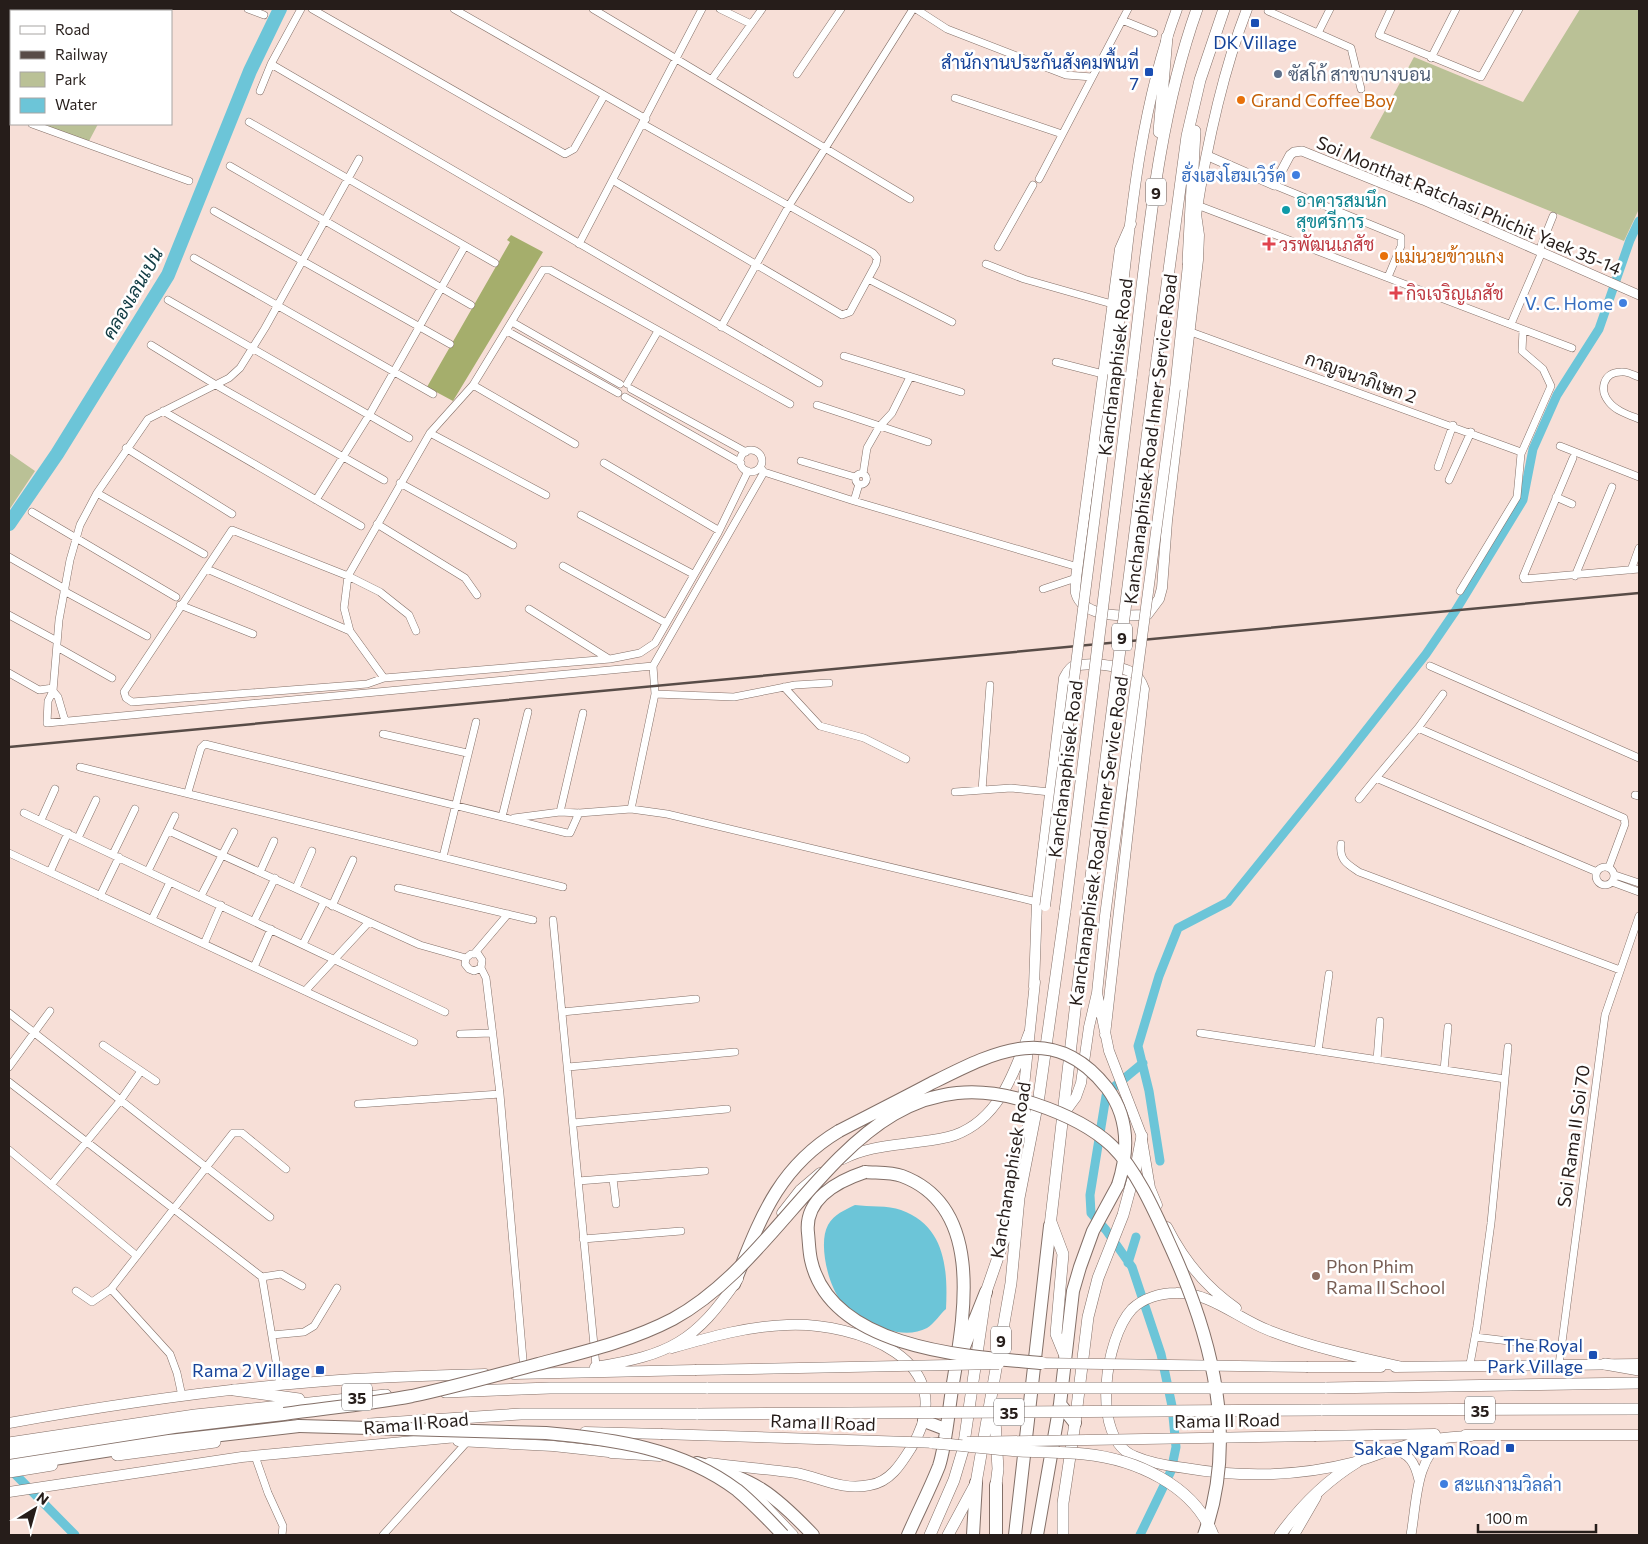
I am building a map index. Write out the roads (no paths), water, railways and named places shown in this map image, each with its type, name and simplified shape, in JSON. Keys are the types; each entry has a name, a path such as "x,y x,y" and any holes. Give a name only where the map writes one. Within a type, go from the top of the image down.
{"highway":[{"name":"Kanchanaphisek Road","path":"973,1535 976,1483 1010,1282 1019,1198 1031,1144 1065,911 1130,378 1160,159 1178,67 1197,9"},
{"name":"9","path":"1016,1535 1065,1112 1072,1026 1186,146 1200,80 1224,9"},
{"path":"1160,159 1159,126 1167,37"},
{"path":"1188,262 1193,150 1200,80"},
{"path":"734,1284 763,1213 787,1175 816,1144 983,1058 1020,1048 1051,1051 1067,1055 1092,1072 1110,1093 1120,1111 1125,1130 1126,1150 1118,1185 1094,1231 1073,1291 1060,1404 1037,1535"},
{"path":"9,1453 174,1426 284,1414 408,1396 618,1342 669,1321 722,1286 768,1238 848,1148 880,1122 899,1110 932,1098 950,1093 980,1091 1004,1095 1040,1106 1071,1119 1100,1136 1123,1158 1161,1228 1191,1295 1210,1355 1217,1390 1221,1430 1220,1460 1216,1495 1204,1535"},
{"path":"1056,1535 1063,1503 1075,1423 1083,1342 1090,1307 1098,1278 1118,1230 1136,1167 1142,1136"},
{"path":"908,1535 940,1463 955,1368 965,1283 960,1246 954,1225 936,1198 918,1183 901,1175 865,1172 842,1180 829,1188 810,1215 807,1228 811,1261 815,1272 825,1290 838,1306 868,1328 932,1351 1042,1363"},
{"path":"955,1368 986,1292 1002,1241 1019,1198"},
{"path":"1051,1224 1063,1254 1056,1334 1065,1356"},
{"path":"930,1535 947,1498 963,1450 986,1292"},
{"path":"1605,1364 1639,1370"},
{"path":"993,1384 998,1469 996,1485 996,1535"},
{"name":"Rama II Road","path":"9,1443 159,1420 317,1401 509,1389 1324,1388 1639,1384"},
{"path":"234,1390 317,1401"},
{"path":"1060,1404 1075,1423"},
{"name":"Rama II Road","path":"9,1472 255,1436 402,1420 558,1413 698,1414 1639,1409"},
{"path":"924,1421 945,1428"},
{"path":"9,1466 160,1442 299,1426 497,1431 574,1436 643,1446 699,1466 749,1501 783,1535"},
{"path":"932,1443 1086,1454 1128,1464 1165,1480 1184,1494 1199,1510 1213,1535"},
{"path":"682,1458 738,1475 756,1484 788,1509 813,1535"},
{"path":"1280,1535 1290,1521 1332,1478 1357,1462"},
{"path":"948,1535 976,1483"},
{"path":"1063,1503 1063,1535"}],"main road":[{"path":"1177,9 1167,37 1148,111 1077,572 1076,593 1080,602 1091,610 1116,617 1147,615 1159,599 1191,332 1199,235 1196,210"},
{"name":"Kanchanaphisek Road Inner Service Road","path":"1065,1112 1082,1083 1089,1028 1097,993 1175,389 1188,262 1196,210 1225,76 1247,9"},
{"path":"1041,904 1108,374 1112,304 1120,249 1131,224"},
{"path":"1031,1144 1023,1096 1050,792 1064,678 1068,670 1074,666 1114,667 1133,673 1142,681 1144,689 1143,715 1118,905 1105,1035"},
{"path":"1097,993 1109,1052 1142,1136 1150,1188 1170,1233 1198,1274 1214,1292 1266,1329"},
{"path":"672,1348 705,1321 734,1284 800,1190 830,1165 852,1154 875,1147 955,1135 971,1126 986,1114 1004,1092 1016,1070 1029,1033"},
{"path":"1402,1367 1343,1354 1266,1329 1196,1294 1173,1293 1156,1296 1133,1308 1120,1328 1112,1355 1106,1389 1106,1411 1112,1437 1121,1448 1134,1456 1192,1470 1259,1477 1321,1470 1357,1462 1391,1449 1446,1438 1471,1436"},
{"path":"544,1373 630,1360 723,1334 767,1326 812,1326 852,1334 888,1348 913,1367 922,1380 924,1390 924,1421 918,1436 898,1467 887,1479 872,1485 836,1486 798,1474 682,1458 611,1453"},
{"name":"35","path":"9,1423 182,1396 280,1385 377,1378 524,1373 1042,1363 1308,1367 1402,1367 1470,1364 1639,1364"},
{"name":"Rama II Road","path":"9,1492 255,1456 433,1438 550,1432 932,1443 1316,1436 1639,1435"},
{"path":"433,1438 467,1442 553,1446 676,1461 729,1479 758,1498 793,1535"},
{"path":"1294,1535 1320,1490"}],"street":[{"path":"248,9 264,15"},
{"path":"260,91 271,64 301,9"},
{"path":"312,9 565,154 574,149 604,96"},
{"path":"454,9 604,96 645,122 873,253 877,258 876,264 850,312 842,315 614,181"},
{"path":"593,9 712,79 825,150 910,199"},
{"path":"579,244 645,122 702,9"},
{"path":"720,9 751,24"},
{"path":"712,79 762,9"},
{"path":"797,74 841,9"},
{"path":"721,327 790,204 914,9 947,29 1039,65 1071,76 1092,77"},
{"path":"998,247 1036,182 1128,9"},
{"path":"1269,9 1268,12 1351,48 1361,89"},
{"path":"1318,33 1330,9"},
{"path":"1392,9 1379,35 1481,77 1519,9"},
{"path":"1431,58 1456,9"},
{"path":"1122,20 1154,32"},
{"path":"271,64 819,383"},
{"path":"955,98 1062,134"},
{"path":"249,122 496,263"},
{"path":"35,125 189,181"},
{"name":"Soi Monthat Ratchasi Phichit Yaek 35-14","path":"1274,184 1290,155 1294,152 1302,151 1423,200 1639,295"},
{"path":"1208,156 1401,237 1401,246 1388,277"},
{"path":"359,159 277,307 240,368 216,385 148,419 126,448 97,493 80,525 64,590 53,690 48,701 47,723 653,666"},
{"path":"230,166 471,305"},
{"path":"1196,210 1388,277 1572,348"},
{"path":"214,211 418,328 450,344"},
{"path":"1511,324 1541,251 1553,216"},
{"path":"316,500 370,414 465,246"},
{"path":"194,258 277,307 433,394"},
{"path":"986,264 1024,279 1112,304"},
{"path":"384,678 350,631 344,608 348,576 430,433 473,386 543,270 546,269 790,404"},
{"path":"868,278 952,322"},
{"path":"168,300 409,438"},
{"path":"512,322 746,452 755,451 759,454 762,462 762,469 653,666 655,694 630,809"},
{"path":"1460,591 1516,497 1521,452 1551,386 1543,369 1522,351 1523,330"},
{"path":"506,331 741,463 748,471 752,472 762,469 854,501 1077,572"},
{"path":"618,393 618,387 626,385 658,331"},
{"name":"กาญจนาภิเษก 2","path":"1191,332 1453,425 1521,452"},
{"path":"151,345 216,385 384,480"},
{"path":"844,356 961,392"},
{"path":"1056,362 1108,374"},
{"path":"1639,377 1624,372 1615,372 1606,378 1603,386 1603,394 1613,406 1639,419"},
{"path":"859,484 863,484 866,480 863,474 865,455 879,427 892,413 910,377"},
{"path":"625,397 630,393 626,385"},
{"path":"473,386 575,444"},
{"path":"817,405 928,442"},
{"path":"163,411 360,526"},
{"path":"1438,467 1453,425"},
{"path":"1449,480 1471,432"},
{"path":"430,433 546,495"},
{"path":"1560,446 1639,477"},
{"path":"126,448 232,514"},
{"path":"741,463 742,455 746,452"},
{"path":"1573,458 1523,576 1527,580 1639,570"},
{"path":"801,461 855,477 858,474 863,474"},
{"path":"604,463 718,530"},
{"path":"416,631 409,615 380,592 348,576 232,530 180,605 124,692 126,698 132,702 367,684 384,678 610,659 640,653 648,649 666,623 718,530 748,471"},
{"path":"855,477 855,481 859,484"},
{"path":"400,483 513,545"},
{"path":"854,501 859,484"},
{"path":"1575,576 1612,487"},
{"path":"97,493 204,554"},
{"path":"1556,498 1572,504"},
{"path":"32,512 176,597"},
{"path":"581,515 693,574"},
{"path":"377,524 465,578 477,595"},
{"path":"1631,570 1639,548"},
{"path":"9,557 147,636"},
{"path":"563,566 666,623"},
{"path":"207,568 350,631"},
{"path":"1043,589 1077,572"},
{"path":"180,605 253,634"},
{"path":"529,610 610,659"},
{"path":"9,615 112,678"},
{"path":"1430,666 1639,758"},
{"path":"9,673 39,690 53,690"},
{"path":"655,694 734,698 804,683 829,683"},
{"path":"982,790 990,685"},
{"path":"784,687 820,726 864,738 906,759"},
{"path":"53,690 58,696 65,722"},
{"path":"1359,799 1418,728 1443,694"},
{"path":"505,818 528,712"},
{"path":"560,812 583,713"},
{"path":"443,857 476,722"},
{"path":"1418,728 1624,818 1625,824 1609,867 1613,879 1639,892"},
{"path":"383,734 467,753"},
{"path":"188,792 201,748 205,744 567,833 571,830 579,813"},
{"path":"80,767 188,792 563,887"},
{"path":"1376,778 1597,872"},
{"path":"955,792 1010,788 1050,792"},
{"path":"41,820 55,789"},
{"path":"78,838 96,800"},
{"path":"100,896 135,809"},
{"path":"505,818 560,812 579,813 630,809 667,814 1041,904"},
{"path":"24,813 445,1012"},
{"path":"148,871 175,816"},
{"path":"169,831 428,948 466,958 474,954 508,914"},
{"path":"201,896 224,855 234,832"},
{"path":"50,872 68,833"},
{"path":"260,872 274,841"},
{"path":"1341,844 1341,857 1345,863 1366,875 1620,970"},
{"path":"296,888 312,851"},
{"path":"9,853 414,1042"},
{"path":"332,906 353,860"},
{"path":"1609,867 1600,867 1597,872 1596,877 1601,884 1613,879 1639,883"},
{"path":"254,921 274,878"},
{"path":"152,919 170,882"},
{"path":"398,888 533,920"},
{"path":"303,944 324,902"},
{"path":"204,944 220,906"},
{"name":"Soi Rama II Soi 70","path":"1559,1365 1604,1024 1639,916"},
{"path":"553,920 596,1366"},
{"path":"305,990 369,922"},
{"path":"254,967 271,929"},
{"path":"474,954 482,960 481,968 486,978 500,1094 524,1373"},
{"path":"466,958 465,964 468,969 474,971 481,968"},
{"path":"1318,1051 1329,974"},
{"path":"562,1012 696,999"},
{"path":"9,1067 50,1011"},
{"path":"9,1013 270,1217"},
{"path":"1377,1060 1380,1021"},
{"path":"1444,1070 1448,1027"},
{"path":"460,1034 492,1033"},
{"path":"1200,1033 1505,1079"},
{"path":"103,1045 156,1081"},
{"path":"1470,1364 1491,1223 1508,1047"},
{"path":"568,1067 735,1052"},
{"path":"51,1185 120,1101 141,1071"},
{"path":"9,1082 262,1277 280,1385"},
{"path":"358,1104 500,1094"},
{"path":"573,1124 727,1109"},
{"path":"76,1291 92,1302 111,1289 172,1208 233,1133 237,1131 286,1169"},
{"path":"9,1150 137,1256"},
{"path":"578,1181 705,1171"},
{"path":"613,1179 616,1204"},
{"path":"583,1239 680,1231"},
{"path":"262,1277 281,1274 302,1286"},
{"path":"272,1335 304,1332 314,1326 337,1288"},
{"path":"111,1289 170,1354 178,1373 182,1396"},
{"path":"1475,1337 1560,1347"},
{"path":"1412,1535 1419,1481 1431,1450 1446,1438"},
{"path":"382,1535 467,1442"},
{"path":"1391,1449 1406,1454 1412,1460 1419,1481"},
{"path":"255,1456 268,1494 283,1526 282,1535"}],"water":[{"path":"855,1205 901,1210 916,1217 927,1226 935,1238 941,1250 944,1264 946,1309 927,1328 917,1332 905,1333 881,1328 858,1316 836,1294 824,1253 825,1233 833,1218"}],"waterway":[{"name":"คลองเลนเปน","path":"9,524 57,454 168,275 250,71 280,9"},
{"path":"1160,1161 1149,1091 1138,1046 1159,976 1178,928 1228,902 1426,654 1456,610 1523,500 1533,449 1557,395 1599,329 1630,240 1639,221"},
{"path":"1140,1535 1171,1471 1176,1447 1172,1406 1161,1354 1132,1267 1106,1230 1091,1213 1090,1195 1106,1096 1143,1063"},
{"path":"1128,1263 1136,1237"},
{"path":"9,1468 75,1535"}],"railway":[{"path":"9,747 1639,593"}],"place":[{"name":"DK Village","path":"1255,23"},
{"name":"สำนักงานประกันสังคมพื้นที่ 7","path":"1149,72"},
{"name":"ซัสโก้ สาขาบางบอน","path":"1278,74"},
{"name":"Grand Coffee Boy","path":"1241,100"},
{"name":"ฮั่งเฮงโฮมเวิร์ค","path":"1296,175"},
{"name":"อาคารสมนึก สุขศรีการ","path":"1286,210"},
{"name":"วรพัฒนเภสัช","path":"1269,244"},
{"name":"แม่นวยข้าวแกง","path":"1384,256"},
{"name":"กิจเจริญเภสัช","path":"1396,293"},
{"name":"V. C. Home","path":"1623,303"},
{"name":"Phon Phim Rama II School","path":"1316,1276"},
{"name":"The Royal Park Village","path":"1593,1355"},
{"name":"Rama 2 Village","path":"320,1370"},
{"name":"Sakae Ngam Road","path":"1510,1448"},
{"name":"สะแกงามวิลล่า","path":"1444,1484"}]}
